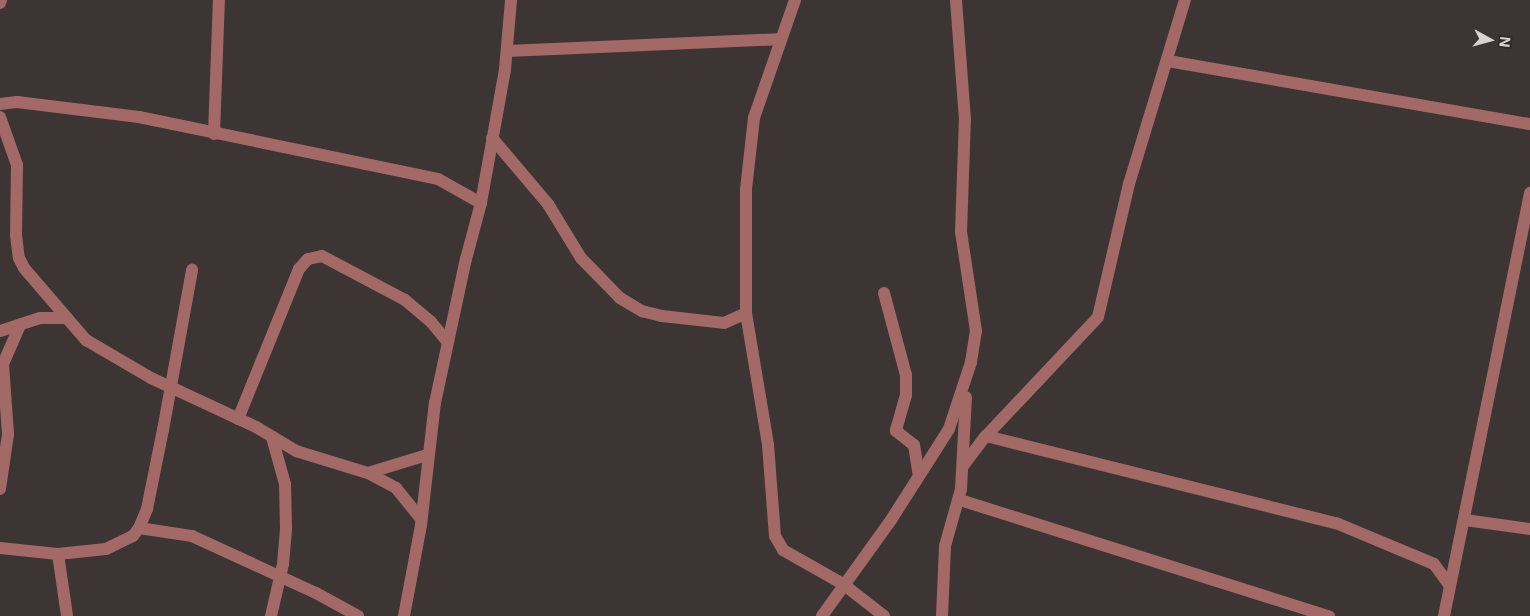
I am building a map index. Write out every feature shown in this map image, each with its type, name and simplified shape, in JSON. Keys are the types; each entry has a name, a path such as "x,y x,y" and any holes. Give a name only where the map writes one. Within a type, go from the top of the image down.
{"street":[{"path":"214,134 219,0"},
{"path":"404,616 421,519 427,455 448,342 481,203 508,51 511,0"},
{"path":"795,0 779,39 750,139 746,189 746,313 768,445 775,536 783,550 843,584 884,616"},
{"path":"942,616 945,546 960,500 967,379 976,331 961,232 965,120 956,0"},
{"path":"963,466 986,436 1098,317 1129,184 1168,61 1184,0"},
{"path":"508,51 779,39"},
{"path":"1168,61 1530,124"},
{"path":"0,104 17,102 113,112 438,179 481,203"},
{"path":"0,117 17,165 16,235 19,258 65,318 86,340 170,388 238,419 302,454 368,473 396,488 421,519"},
{"path":"492,138 548,204 581,258 620,298 642,311 662,316 724,323 746,313"},
{"path":"1444,616 1530,192"},
{"path":"238,419 299,269 308,259 322,256 405,300 431,322 448,342"},
{"path":"0,548 58,554 106,549 133,536 139,528 147,509 192,270"},
{"path":"884,293 906,375 906,395 896,431 914,446 919,476"},
{"path":"0,331 40,318 65,318"},
{"path":"0,489 8,434 3,364 20,325"},
{"path":"822,616 949,430 967,379"},
{"path":"986,436 1336,523 1434,564 1449,585"},
{"path":"271,616 285,546 285,484 272,437"},
{"path":"368,473 427,455"},
{"path":"960,500 1329,616"},
{"path":"1464,520 1530,529"},
{"path":"139,528 192,536 280,576 358,616"},
{"path":"58,554 67,616"}]}
